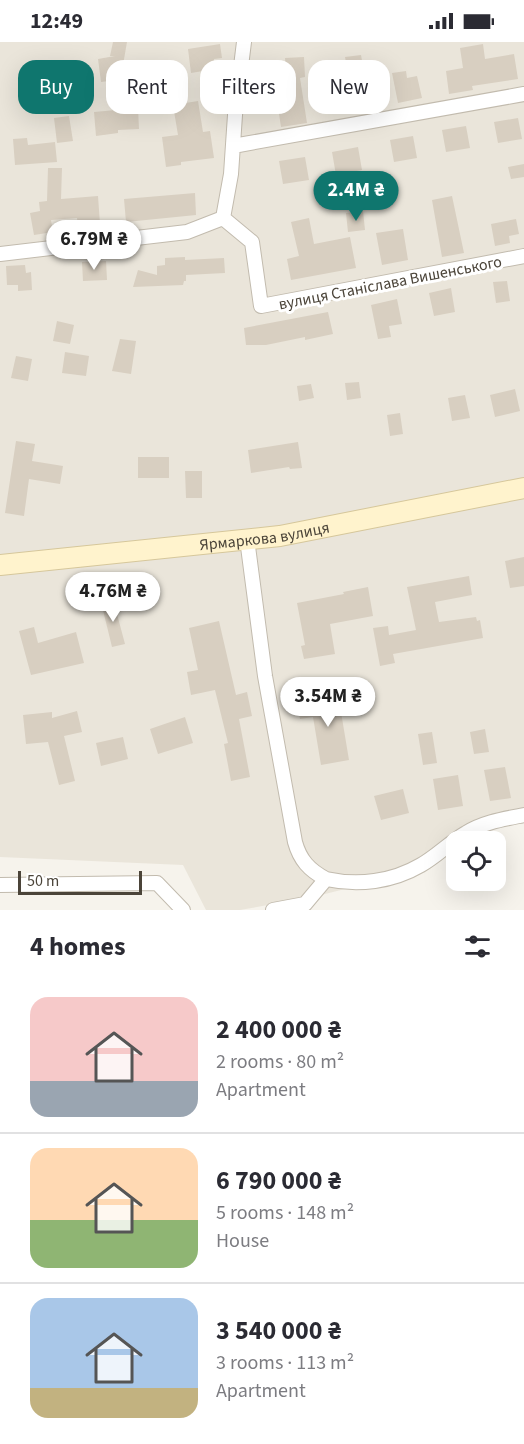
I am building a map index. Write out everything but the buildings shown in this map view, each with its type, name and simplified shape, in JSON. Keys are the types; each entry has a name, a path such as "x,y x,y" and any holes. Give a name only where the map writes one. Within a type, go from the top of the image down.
{"main road":[{"name":"Ярмаркова вулиця","path":"0,565 247,539 327,528 524,488"}],"street":[{"path":"0,254 187,232 223,218 229,194 244,42"},
{"path":"233,146 524,94"},
{"name":"вулиця Станіслава Вишенського","path":"223,218 252,242 261,306 524,256"},
{"path":"247,539 260,647 295,842 303,862 326,879 360,882 396,877 421,865 476,827 524,814"},
{"path":"273,910 305,904 326,879"},
{"path":"0,885 158,883 183,910"}],"shaded area":[{"path":"0,42 524,42 524,815 477,831 446,831 446,844 377,881 313,897 240,910 206,910 183,865 0,857"}]}
